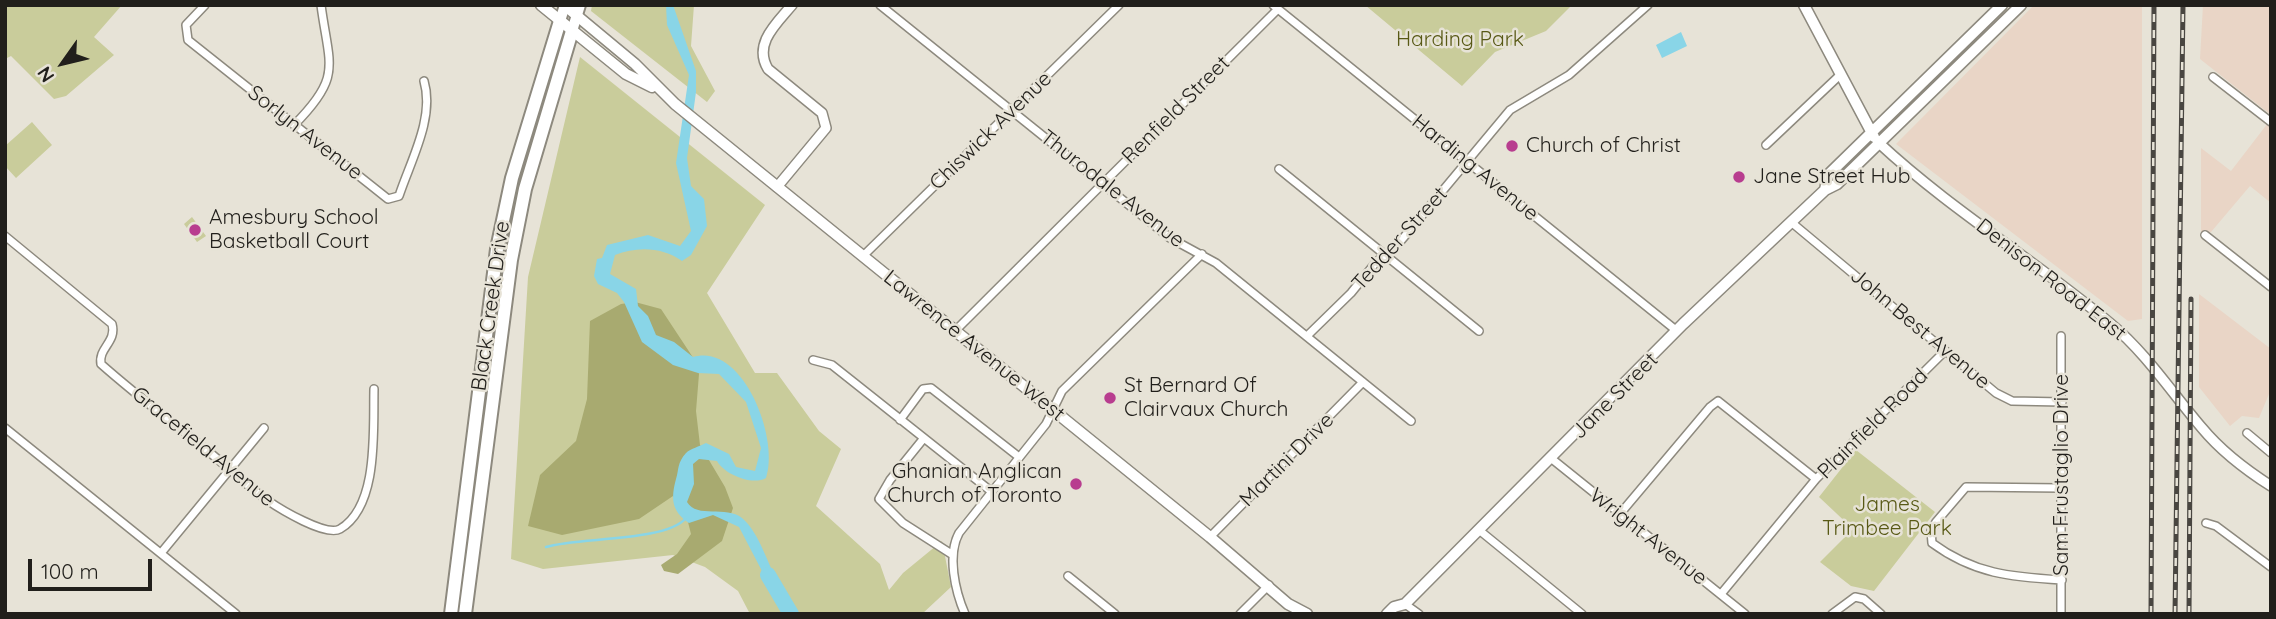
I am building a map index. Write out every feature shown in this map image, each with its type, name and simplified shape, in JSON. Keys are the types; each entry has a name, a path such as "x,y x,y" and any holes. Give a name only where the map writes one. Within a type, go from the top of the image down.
{"highway":[{"name":"Black Creek Drive","path":"451,614 497,249 512,178 560,21"},
{"name":"Black Creek Drive","path":"465,614 511,261 524,189 572,31"}],"main road":[{"name":"Lawrence Avenue West","path":"541,5 626,74 658,90"},
{"path":"1804,5 1870,133 1880,143"},
{"name":"Jane Street","path":"1825,190 1828,175 2002,5"},
{"name":"Jane Street","path":"1387,614 1394,607 1405,609 1479,530 1677,331 1825,190 1837,184 2021,5"},
{"name":"Lawrence Avenue West","path":"564,6 578,11 635,64 658,90 1269,585 1289,609 1307,614"},
{"name":"Black Creek Drive","path":"560,21 564,6"},
{"name":"Black Creek Drive","path":"572,31 578,11"}],"street":[{"name":"Sorlyn Avenue","path":"205,5 186,25 184,32 188,40 388,199 399,196 427,112 424,81"},
{"path":"294,125 320,94 332,67 321,5"},
{"path":"777,187 826,128 822,113 768,69 762,59 762,46 792,5"},
{"name":"Thurodale Avenue","path":"880,5 1170,238 1202,254 1411,421"},
{"name":"Chiswick Avenue","path":"863,256 1119,5"},
{"name":"Tedder Street","path":"1307,336 1385,254 1394,249 1510,110 1570,75 1648,5"},
{"name":"Harding Avenue","path":"1276,7 1677,331"},
{"name":"Renfield Street","path":"955,331 1276,7"},
{"path":"1766,145 1840,75"},
{"path":"2213,77 2271,122"},
{"name":"Denison Road East","path":"1880,143 1991,234 2112,324 2141,353 2204,430 2233,459 2271,486"},
{"path":"1279,169 1479,331"},
{"name":"John Best Avenue","path":"1791,222 1996,393 2012,401 2062,402"},
{"path":"2205,235 2271,287"},
{"name":"Gracefield Avenue","path":"5,236 112,324 112,341 101,355 101,364 277,507 332,532 349,521 369,488 374,389"},
{"path":"965,614 953,555 959,533 1046,424 1062,391 1202,254"},
{"name":"Sam Frustaglio Drive","path":"2061,614 2062,337"},
{"name":"Plainfield Road","path":"1721,594 1816,479 1945,351"},
{"path":"813,360 832,365 992,492"},
{"name":"Martini Drive","path":"1210,537 1363,382"},
{"path":"900,420 923,389 931,388 1020,457"},
{"path":"1619,515 1710,407 1718,401 1816,479"},
{"path":"5,428 236,614"},
{"path":"161,553 264,429"},
{"path":"2247,433 2271,453"},
{"path":"924,438 890,480 880,499 903,523 953,555"},
{"name":"Wright Avenue","path":"1552,459 1745,614"},
{"path":"2061,488 1966,487 1931,531 1931,543 1951,557 2007,577 2062,580"},
{"path":"2206,523 2216,526 2271,567"},
{"path":"1479,530 1582,614"},
{"path":"1068,576 1115,614"},
{"path":"1240,614 1269,585"},
{"path":"1832,614 1855,597 1864,599 1881,614"},
{"path":"1405,609 1419,614"}],"shaded area":[{"path":"2034,5 2142,5 2142,319 2128,321 1896,144"},
{"path":"2203,5 2271,5 2271,115 2200,59"},
{"path":"2271,119 2271,203 2250,186 2211,232 2201,232 2201,148 2231,171"},
{"path":"2199,294 2271,349 2271,389 2259,418 2242,416 2230,426 2199,387"}],"green space":[{"path":"5,5 122,5 94,37 114,55 66,96 54,99 11,56 5,59"},
{"path":"592,5 694,5 691,46 715,91 707,102 591,11"},
{"name":"Harding Park","path":"1365,5 1572,5 1546,31 1495,52 1462,86"},
{"path":"580,57 765,205 707,293 755,373 777,373 819,431 841,449 816,506 880,564 889,590 903,573 942,541 951,587 922,614 750,614 738,591 705,567 673,555 543,569 511,559 528,277"},
{"path":"32,122 52,145 16,178 5,166 5,146"},
{"name":"Amesbury School Basketball Court","path":"192,217 206,236 197,242 184,224"},
{"path":"635,302 661,309 692,356 699,374 696,411 700,445 725,487 733,508 722,541 678,574 664,571 661,565 677,554 691,534 686,514 673,496 639,519 562,535 528,526 540,475 576,441 587,399 590,321 621,304"},
{"name":"James Trimbee Park","path":"1856,450 1935,512 1874,591 1851,586 1820,562 1853,529 1819,497"}],"water":[{"path":"666,5 673,5 696,71 696,92 687,158 691,186 704,199 707,226 691,255 682,261 667,253 650,249 632,250 615,255 610,274 636,289 638,306 648,316 656,335 674,342 693,357 711,356 727,364 742,378 754,397 768,441 766,478 746,480 726,470 717,461 699,459 693,464 694,484 687,502 698,510 735,514 749,525 782,589 774,594 739,527 713,515 689,523 679,514 673,498 681,460 688,451 706,443 729,454 736,467 755,471 761,448 746,402 719,374 698,373 673,365 642,342 624,302 617,293 598,284 594,276 597,259 602,258 607,245 648,235 680,246 691,231 676,163 689,75 667,25"},
{"path":"1681,32 1687,46 1662,58 1656,45"}],"waterway":[{"path":"546,547 641,535 676,526 686,518"},
{"path":"768,575 791,614"}],"railway":[{"path":"2151,614 2154,5"},
{"path":"2175,614 2183,5"},
{"path":"2189,614 2191,299"}],"place":[{"name":"Church of Christ","path":"1512,146"},
{"name":"Jane Street Hub","path":"1739,177"},
{"name":"Amesbury School Basketball Court","path":"195,230"},
{"name":"St Bernard Of Clairvaux Church","path":"1110,398"},
{"name":"Ghanian Anglican Church of Toronto","path":"1076,484"}]}
